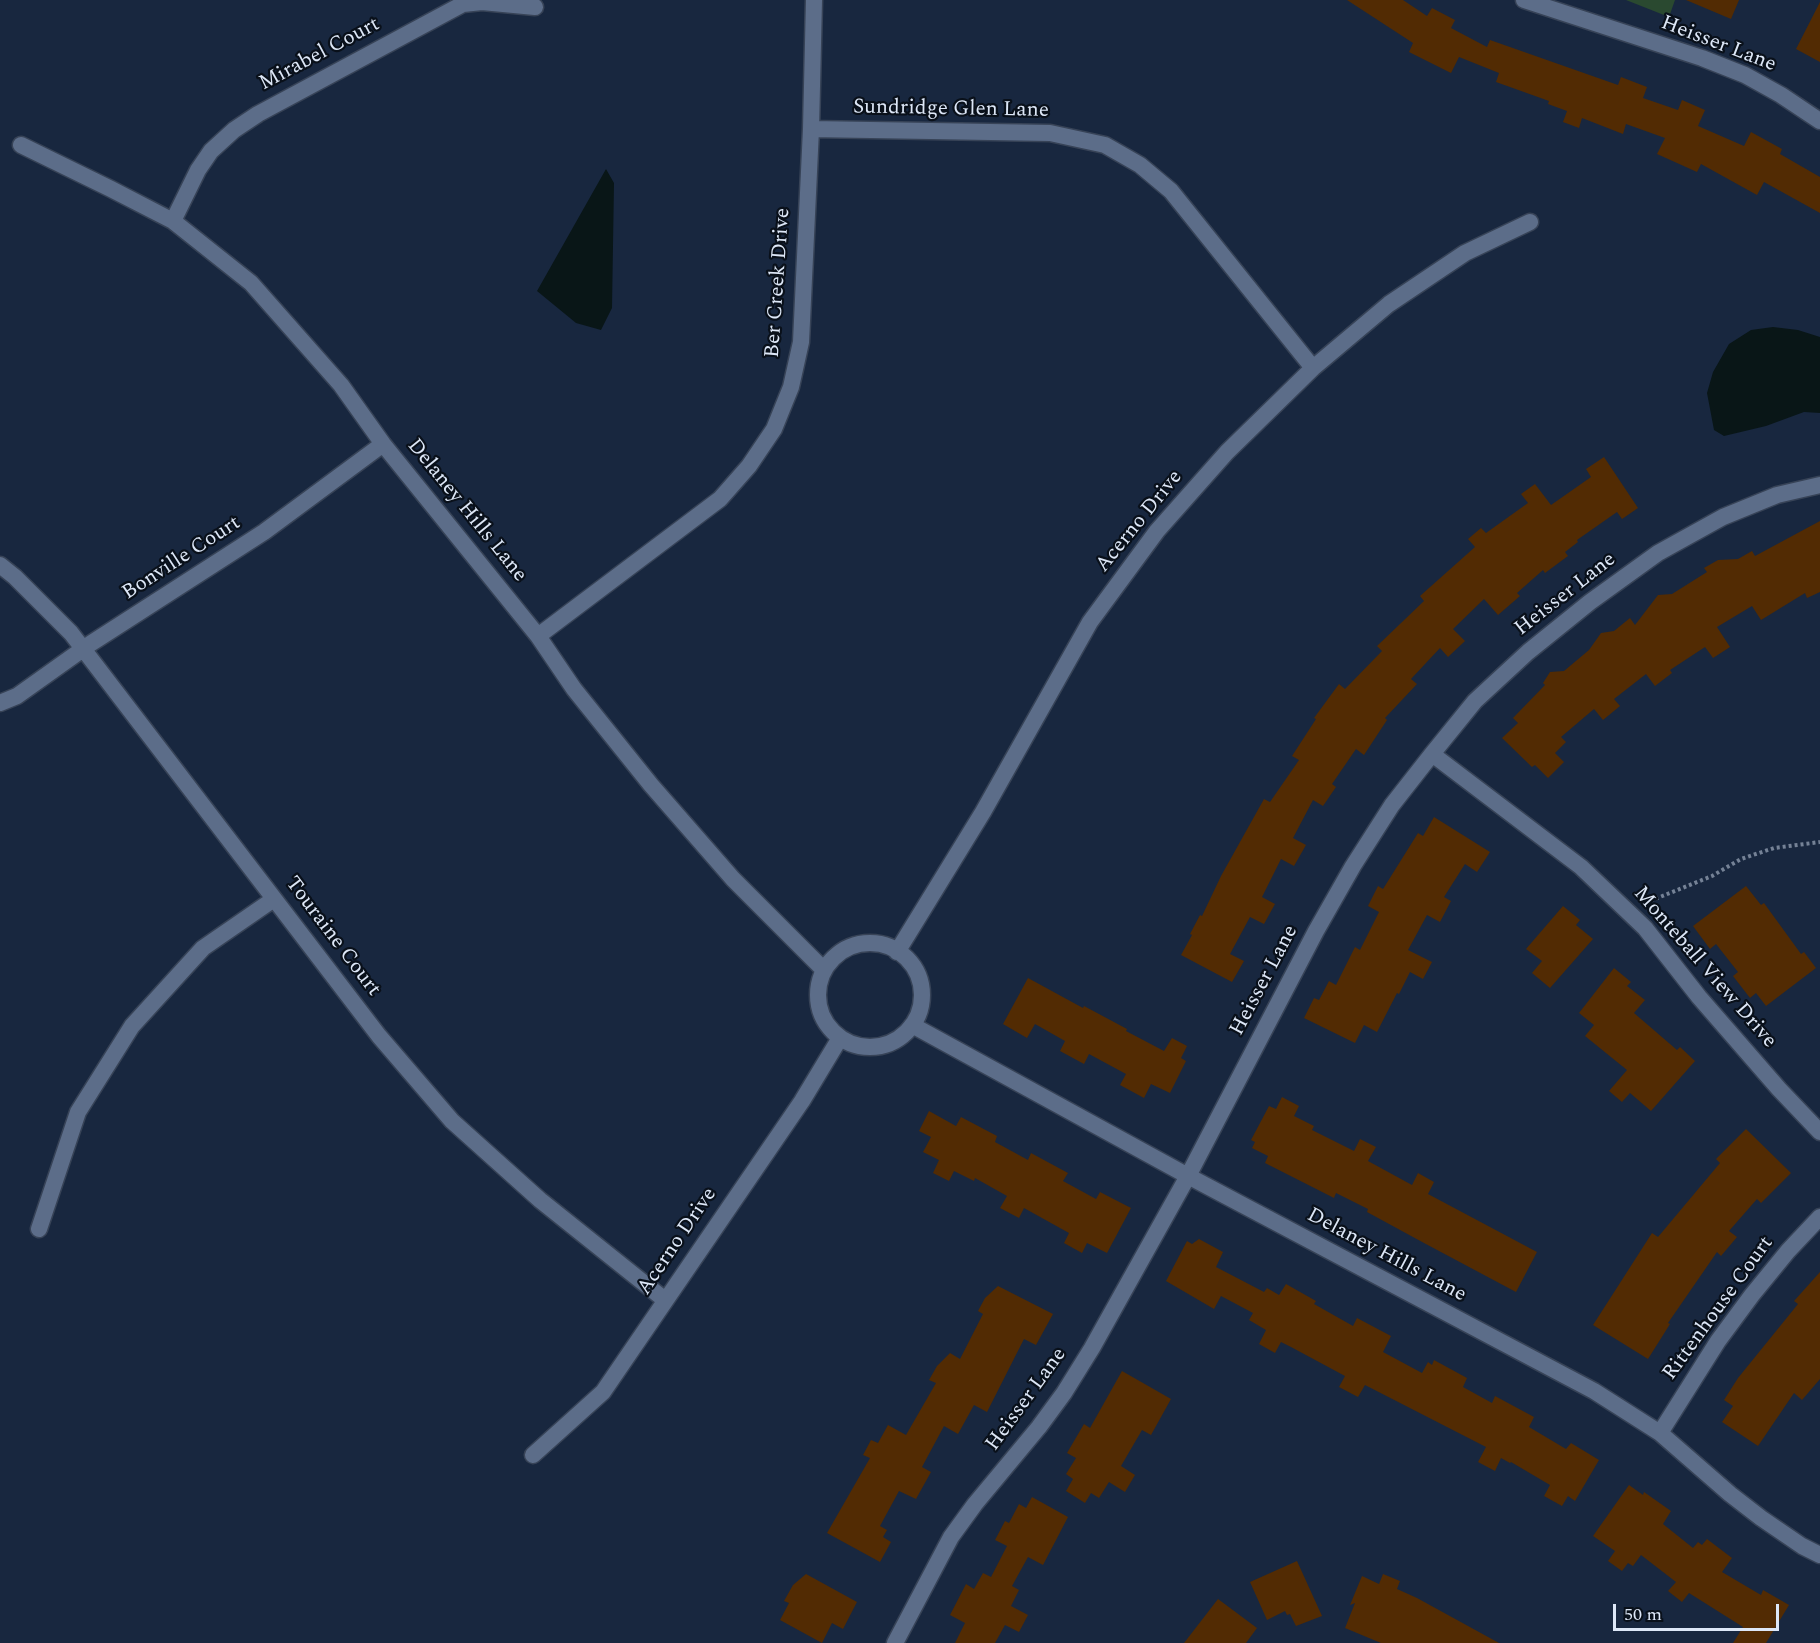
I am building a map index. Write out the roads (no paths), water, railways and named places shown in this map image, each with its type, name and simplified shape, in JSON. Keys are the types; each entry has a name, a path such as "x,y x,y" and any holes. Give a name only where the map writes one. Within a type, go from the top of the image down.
{"street":[{"name":"Ber Creek Drive","path":"538,636 720,499 749,466 774,429 791,387 801,342 811,129 814,0"},
{"name":"Heisser Lane","path":"1524,0 1702,58 1745,75 1781,94 1820,121"},
{"name":"Mirabel Court","path":"173,221 198,170 211,151 234,130 258,114 463,4 482,2 535,7"},
{"name":"Sundridge Glen Lane","path":"811,129 1050,133 1105,145 1140,165 1171,191 1313,368"},
{"name":"Delaney Hills Lane","path":"21,145 173,221 251,283 341,385 383,444 538,636 574,689 651,785 733,879 824,970"},
{"name":"Acerno Drive","path":"897,952 983,812 1090,622 1157,531 1227,452 1313,368 1389,304 1465,253 1530,222"},
{"name":"Bonville Court","path":"0,703 17,696 84,649 264,532 383,444"},
{"name":"Heisser Lane","path":"895,1643 951,1537 975,1504 1040,1427 1064,1393 1128,1285 1188,1176 1353,866 1392,805 1432,753 1475,701 1528,652 1590,602 1658,553 1723,517 1777,495 1820,485"},
{"name":"Touraine Court","path":"0,565 47,609 84,649 379,1036 452,1121 540,1200 665,1300"},
{"name":"Monteball View Drive","path":"1432,753 1581,867 1645,928 1699,997 1779,1089 1820,1132"},
{"path":"39,1229 78,1112 132,1026 203,948 274,898"},
{"path":"869,943 887,946 897,952 913,967 920,981 922,996 919,1011 912,1025 902,1036 889,1044 874,1047 863,1047 840,1038 832,1032 822,1018 818,1002 818,986 824,970 835,956 851,946 869,943"},
{"name":"Delaney Hills Lane","path":"912,1025 1188,1176 1594,1391 1660,1433 1761,1518 1802,1546 1820,1555"},
{"name":"Acerno Drive","path":"533,1455 603,1392 802,1101 840,1038"},
{"name":"Rittenhouse Court","path":"1660,1433 1718,1341 1752,1295 1820,1217"}]}
